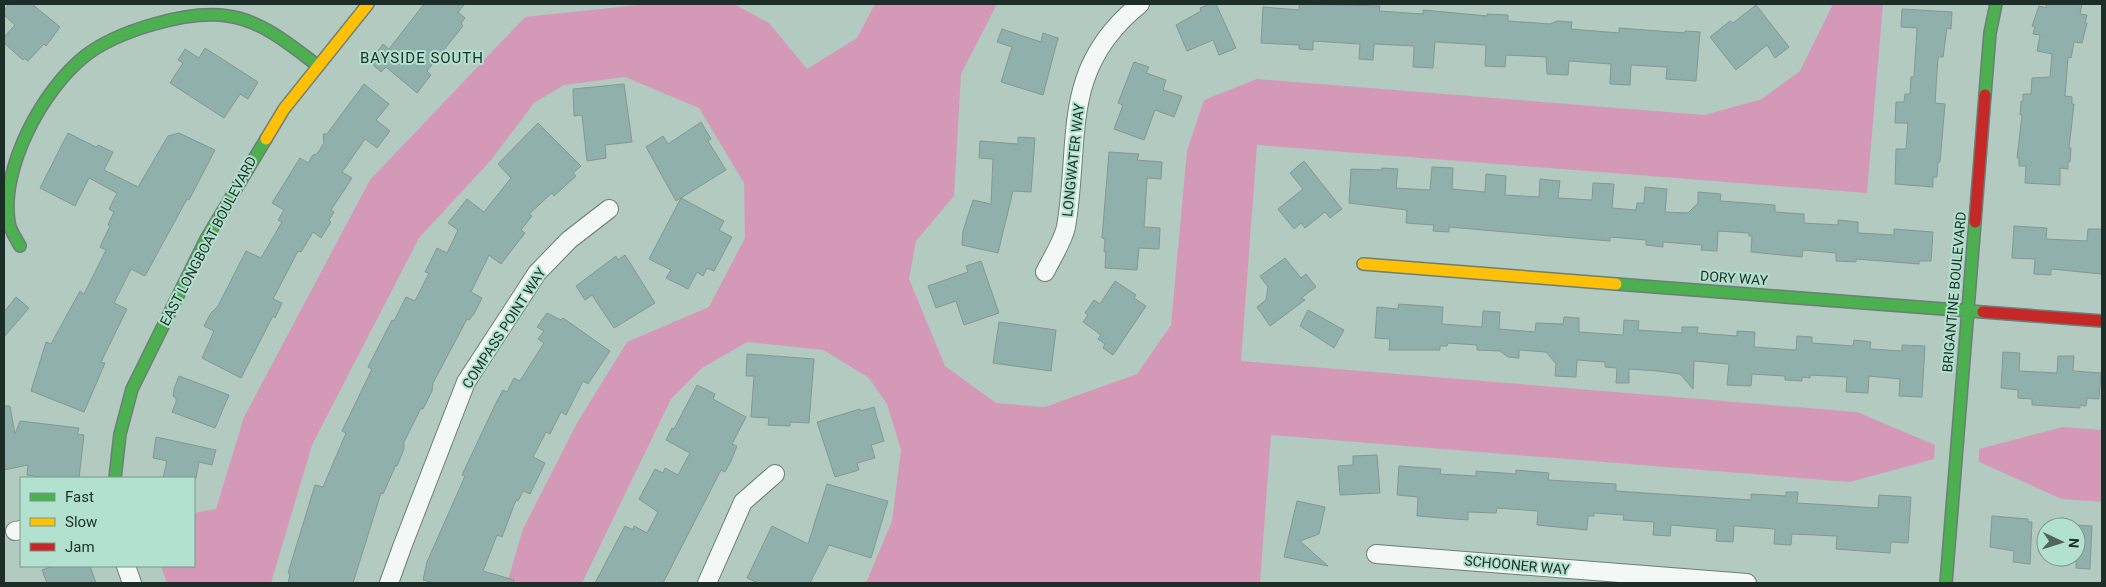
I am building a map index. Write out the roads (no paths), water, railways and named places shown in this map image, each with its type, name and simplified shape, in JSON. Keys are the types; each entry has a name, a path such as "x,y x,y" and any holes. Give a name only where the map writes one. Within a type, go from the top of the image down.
{"street":[{"name":"EAST LONGBOAT BOULEVARD","path":"115,477 125,412 142,365 230,195 284,109 317,65 368,4"},
{"name":"LONGWATER WAY","path":"1046,272 1066,228 1075,117 1081,91 1089,69 1101,48 1114,29 1140,4"},
{"name":"BRIGANTINE BOULEVARD","path":"1946,583 1990,33 1996,4"},
{"path":"20,246 11,232 7,206 11,173 16,156 39,112 61,79 85,56 98,47 128,34 188,18 213,15 229,16 266,28 317,65"},
{"name":"COMPASS POINT WAY","path":"390,583 402,547 466,382 537,273 569,240 609,210"},
{"name":"DORY WAY","path":"1363,264 2102,321"},
{"path":"707,583 744,502 775,474"},
{"name":"SCHOONER WAY","path":"1376,554 1747,583"},
{"path":"126,567 132,583"}],"district":[{"name":"BAYSIDE SOUTH","path":"422,58"}]}
